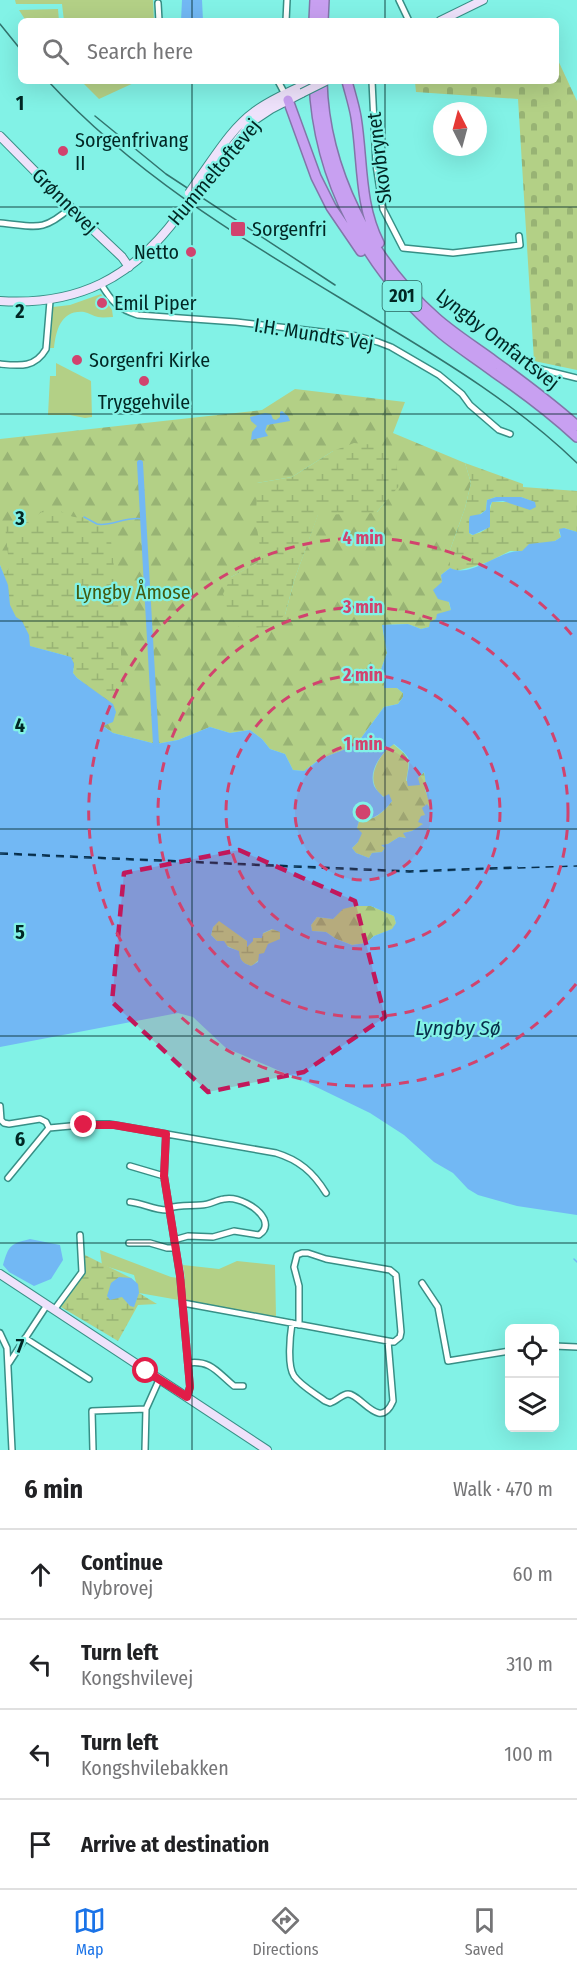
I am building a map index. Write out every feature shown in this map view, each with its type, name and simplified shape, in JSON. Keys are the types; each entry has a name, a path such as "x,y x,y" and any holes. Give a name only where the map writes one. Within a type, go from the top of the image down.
{"highway":[{"path":"314,18 315,0"},
{"path":"323,18 324,0"},
{"name":"Lyngby Omfartsvej","path":"313,84 318,124 333,181 346,212 382,272 416,311 444,336 551,414 577,437"},
{"name":"Lyngby Omfartsvej","path":"324,84 323,96 332,147 353,208 399,280 443,324 577,426"},
{"path":"348,84 356,118 362,182 370,221 399,280"},
{"path":"286,97 316,177 331,207 361,251 382,272"}],"street":[{"path":"286,18 287,0"},
{"path":"399,0 408,18"},
{"path":"446,18 483,0"},
{"path":"158,3 159,18"},
{"path":"280,84 286,97"},
{"path":"302,89 309,84"},
{"path":"302,89 316,84"},
{"name":"Skovbrynet","path":"372,84 376,165 384,209 403,248 453,253 480,251 520,245 519,236"},
{"name":"Hummeltoftevej","path":"0,301 33,302 69,297 101,284 129,267 159,237 202,178 248,125 286,97 302,89"},
{"name":"Grønnevej","path":"0,136 122,257 129,267"},
{"path":"0,223 47,225 70,207"},
{"name":"I.H. Mundts Vej","path":"101,284 114,303 125,311 138,315 236,322 357,336 378,342 439,375 500,430 510,434"},
{"path":"0,364 27,365 42,356 46,349 50,301"},
{"path":"532,367 577,378"},
{"path":"0,1106 1,1120 4,1123 40,1119 46,1122 49,1128"},
{"path":"8,1178 49,1128 104,1124 276,1152 308,1169 326,1193"},
{"path":"166,1134 164,1176 183,1303 190,1387 187,1397"},
{"path":"130,1166 164,1176"},
{"path":"130,1202 163,1210 232,1199 253,1207 266,1224 264,1232 259,1235 234,1231 213,1237 188,1236 174,1240"},
{"path":"54,1310 82,1272 80,1235"},
{"path":"129,1243 150,1243 175,1248"},
{"path":"183,1303 296,1324 394,1342 400,1337 397,1278 393,1272 326,1259 308,1253 297,1255 294,1260 299,1286 296,1324 289,1338 295,1378 325,1401 336,1402 348,1394 353,1395 372,1411 386,1410 393,1401 388,1341"},
{"path":"0,1274 267,1450"},
{"path":"422,1283 438,1306 448,1361 505,1352"},
{"path":"9,1363 46,1305"},
{"path":"0,1333 7,1348 9,1363 12,1450"},
{"path":"25,1338 88,1379"},
{"path":"559,1346 577,1347"},
{"path":"188,1363 200,1361 207,1363 234,1386 243,1386"},
{"path":"145,1450 146,1409 159,1380"},
{"path":"93,1450 92,1411 146,1409"}],"highlighted area":[{"path":"239,850 355,901 385,1017 304,1072 208,1092 112,1002 124,873"}],"green space":[{"path":"15,0 153,0 154,18 64,18 62,4 16,4"},
{"path":"58,9 59,18 24,18 19,10"},
{"path":"559,62 577,101 577,370 534,361 518,99 416,92 415,84 559,84"},
{"path":"84,84 132,84 99,99"},
{"path":"101,294 112,310 113,317 98,317 84,312 70,314 61,322 54,348 50,348 53,307 70,305"},
{"path":"56,363 91,381 92,417 48,415 50,376 56,376"},
{"name":"Lyngby Åmose","path":"295,389 405,402 393,433 465,463 471,483 450,550 450,568 441,575 451,610 436,619 429,627 421,629 408,624 382,625 387,653 380,672 384,688 397,688 403,693 403,697 398,704 384,707 356,745 320,759 304,771 293,770 285,754 270,749 250,730 230,733 210,727 178,740 156,744 113,733 103,726 106,724 66,655 30,646 0,565 0,439 262,410","holes":["333,451 386,501 377,512 318,514 294,581 285,615 231,577 263,560 257,483 292,477"]},
{"path":"354,443 376,445 396,463 400,485 376,513 318,515 294,581 285,615 269,627 241,629 230,618 223,594 231,577 262,560 256,522 257,483 292,477 333,451"},
{"path":"465,463 523,484 523,487 577,491 577,532 564,528 559,532 561,537 555,541 522,551 510,551 488,562 456,571 450,568 450,550 471,483","holes":["496,497 521,497 534,502 492,502 488,526 485,530 472,535 469,533 475,519 486,510 487,500"]},
{"path":"49,505 70,516 84,517 97,524 106,524 110,532 120,620 122,684 113,704 77,678 73,673 74,664 71,657 30,646 27,635 10,607 3,573 8,570 9,565 5,525 30,522"},
{"path":"393,744 408,760 406,781 418,778 424,772 427,786 425,790 431,805 425,813 424,824 404,833 407,838 399,837 382,846 385,848 382,852 372,853 369,858 356,853 352,848 358,842 359,821 378,815 392,801 382,796 376,789 374,774 380,758"},
{"path":"371,906 394,916 396,923 393,929 374,936 366,943 352,945 326,932 312,931 311,925 317,917 333,919 343,908"},
{"path":"219,920 247,941 247,946 253,938 273,929 281,932 280,939 251,966 242,961 238,951 217,941 211,935 213,927"},
{"path":"100,1250 171,1277 185,1279 183,1265 219,1269 237,1261 275,1265 276,1317 139,1293 134,1275 102,1265"},
{"path":"85,1255 131,1278 138,1284 139,1293 157,1304 138,1305 118,1341 61,1307 84,1275"}],"water":[{"path":"182,0 202,0 203,18 181,18"},
{"path":"282,411 290,421 267,425 265,431 268,436 251,440 252,432 257,426 250,417 265,413 271,414 276,420"},
{"path":"496,497 521,497 535,502 536,507 530,510 503,501 492,502 490,527 473,535 469,533 470,516 481,514 486,510 487,500"},
{"name":"Lyngby Sø","path":"564,528 577,532 577,1215 517,1206 478,1195 468,1189 453,1173 434,1162 404,1135 370,1113 306,1082 226,1048 193,1017 178,1013 0,1047 0,565 8,585 10,605 29,635 30,646 71,657 74,664 73,673 77,678 113,704 116,712 113,722 103,726 113,733 156,744 178,740 210,727 230,733 250,730 270,749 285,754 293,770 304,771 320,759 356,745 384,707 398,704 403,697 403,693 397,688 384,688 380,672 387,653 382,625 408,624 421,629 429,627 437,614 451,610 449,602 438,599 433,590 442,582 441,575 450,568 467,570 504,554 522,551 529,544 555,541 561,537 559,529","holes":["394,744 408,758 408,786 420,785 418,778 424,772 426,793 431,805 430,808 427,804 422,808 425,815 421,816 418,822 423,824 412,831 403,833 406,838 399,837 388,844 381,845 385,848 382,852 372,853 369,858 356,853 352,848 362,833 357,828 359,821 378,815 392,801 389,794 383,797 375,787 373,774 377,762","371,906 394,916 396,923 392,929 374,936 366,943 352,945 326,932 312,931 311,925 317,917 333,919 343,909","219,921 247,941 247,947 253,938 262,938 263,933 272,929 280,932 280,939 268,944 264,953 259,954 258,962 251,966 242,961 239,951 228,947 224,941 217,941 211,935 213,927"]},
{"path":"30,1239 60,1245 63,1260 51,1279 34,1286 9,1272 3,1265 11,1246"},
{"path":"119,1277 131,1278 138,1284 139,1293 134,1307 122,1297 110,1300 107,1296 111,1283"}],"waterway":[{"path":"140,463 156,744"},
{"path":"84,517 102,525 130,519 143,519"},
{"path":"574,1259 577,1262"}],"ferry route":[{"path":"0,853 410,871 518,867"},
{"path":"0,854 409,872 577,866"}],"tram line":[{"path":"0,24 18,46"},
{"path":"51,84 123,152 204,213 482,386 531,423 577,463"},
{"path":"95,116 166,174 335,285"}],"place":[{"name":"Sorgenfrivang II","path":"63,151"},
{"name":"Sorgenfri","path":"238,229"},
{"name":"Netto","path":"191,252"},
{"name":"Emil Piper","path":"102,303"},
{"name":"Sorgenfri Kirke","path":"77,360"},
{"name":"Tryggehvile","path":"144,381"}],"route":[{"path":"84,1125 114,1125 166,1134 164,1176 180,1275 190,1387 187,1397 146,1371"}]}
